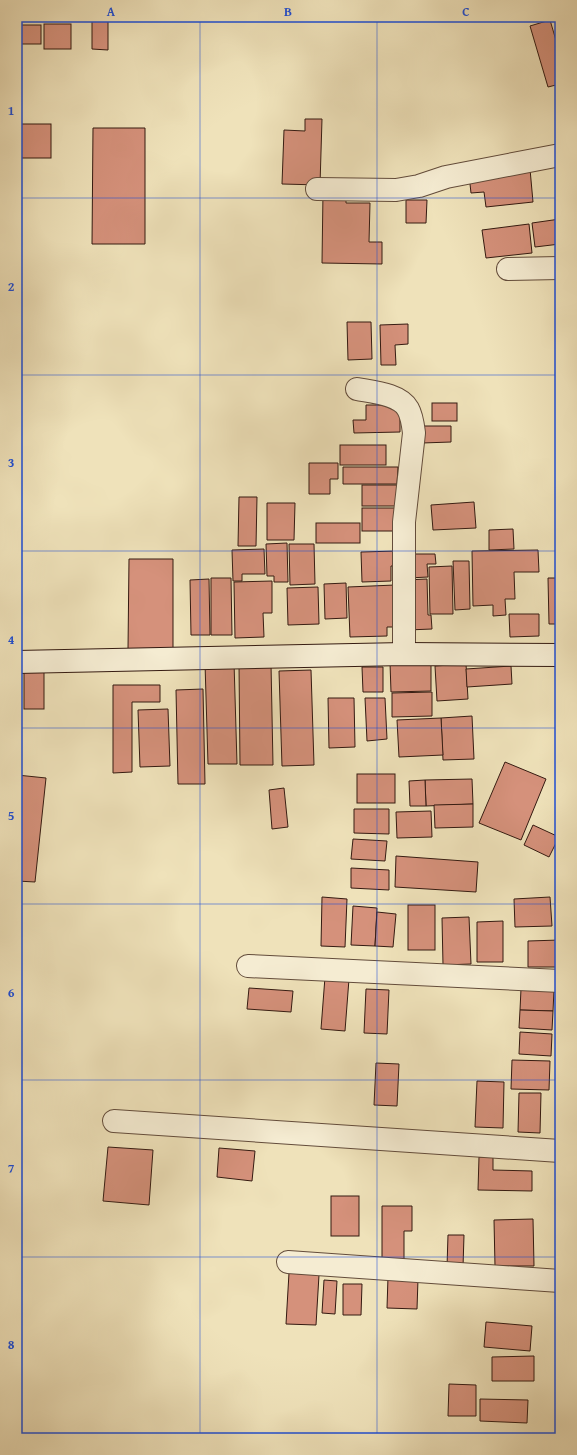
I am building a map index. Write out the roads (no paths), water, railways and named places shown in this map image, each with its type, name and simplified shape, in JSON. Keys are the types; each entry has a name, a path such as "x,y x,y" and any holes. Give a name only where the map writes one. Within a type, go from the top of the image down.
{"street":[{"path":"317,189 396,190 419,186 446,177 560,155"},
{"path":"508,270 560,268"},
{"path":"357,388 398,398 408,408 412,420 414,433 404,522 403,545 404,654"},
{"path":"17,662 404,654 560,655"},
{"path":"248,966 560,981"},
{"path":"114,1121 560,1151"},
{"path":"288,1262 560,1281"}]}
